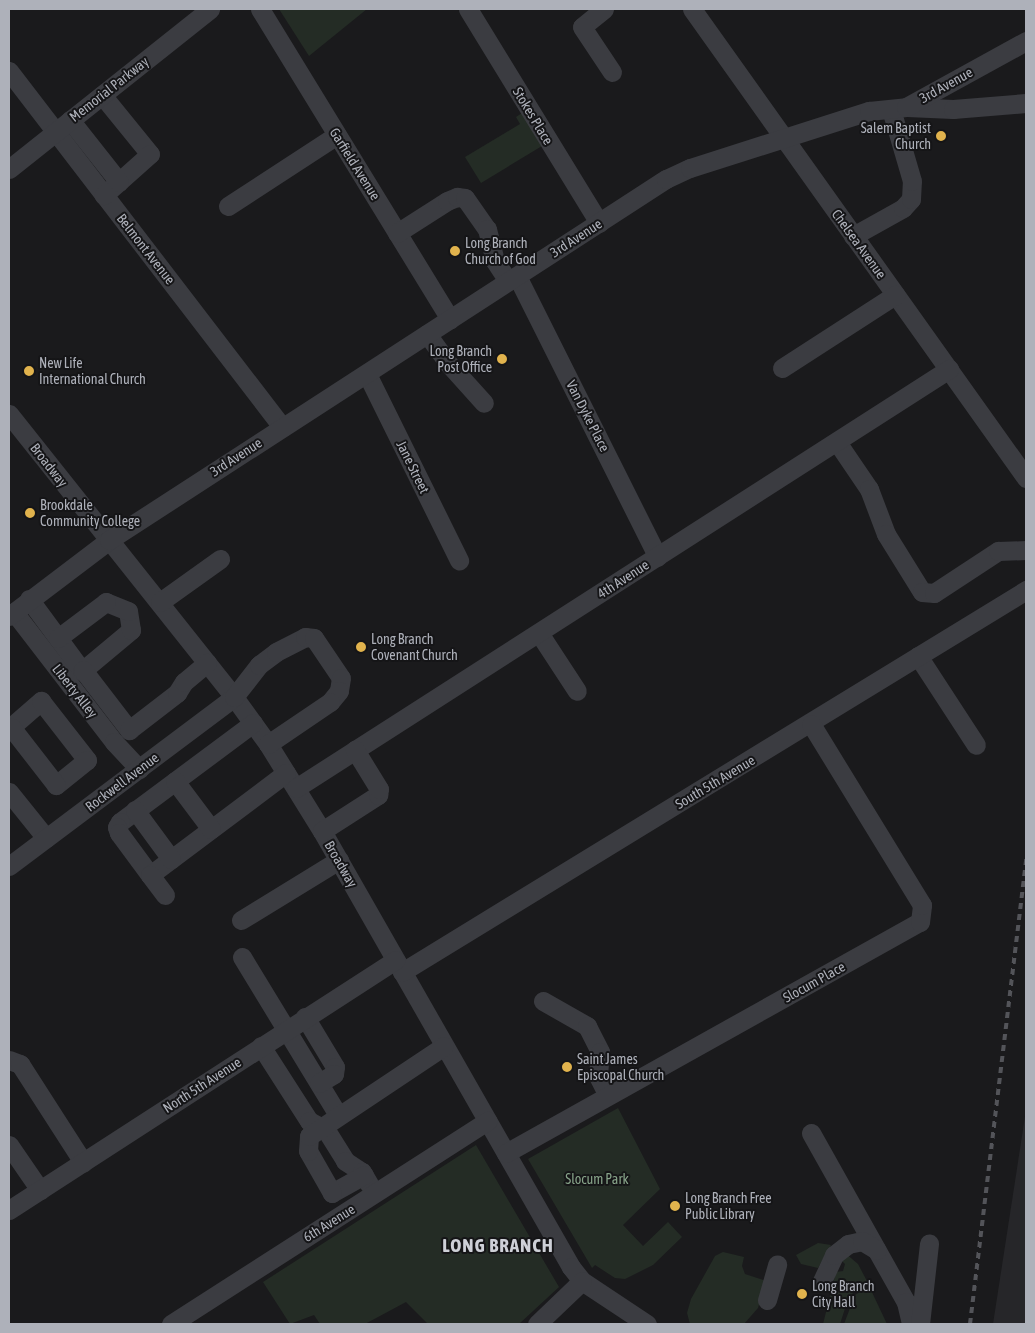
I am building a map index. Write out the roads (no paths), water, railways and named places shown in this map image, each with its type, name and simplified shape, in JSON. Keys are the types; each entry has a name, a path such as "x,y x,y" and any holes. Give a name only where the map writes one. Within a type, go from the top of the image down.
{"street":[{"name":"Memorial Parkway","path":"9,169 210,9"},
{"name":"Garfield Avenue","path":"260,9 450,319"},
{"name":"Stokes Place","path":"468,9 599,223"},
{"path":"604,9 582,27 612,72"},
{"name":"Chelsea Avenue","path":"692,9 1026,478"},
{"name":"3rd Avenue","path":"11,614 109,540 666,179 690,168 869,111 898,108 1026,41"},
{"name":"Belmont Avenue","path":"9,71 282,427"},
{"path":"102,95 150,154 104,195"},
{"path":"853,236 903,208 911,199 912,181 898,108 953,109 1026,103"},
{"path":"70,120 119,182"},
{"path":"228,206 337,135"},
{"name":"Van Dyke Place","path":"397,233 447,202 457,197 465,198 487,229 495,261 513,278 658,557"},
{"path":"782,368 895,295"},
{"path":"427,334 447,362 484,403"},
{"name":"4th Avenue","path":"150,875 211,829 291,781 355,750 949,369"},
{"name":"Jane Street","path":"367,374 459,560"},
{"name":"Broadway","path":"9,414 234,697 268,744 339,860 487,1121 582,1281 647,1324"},
{"path":"837,442 869,489 886,534 922,592 934,593 998,551 1026,550"},
{"path":"58,638 106,602 128,611 220,559"},
{"name":"South 5th Avenue","path":"398,966 811,724 1026,590"},
{"path":"29,600 129,730 177,693 184,682 207,663"},
{"path":"82,670 131,630 128,611"},
{"name":"Liberty Alley","path":"11,614 113,740 139,769"},
{"path":"539,633 577,691"},
{"name":"Rockwell Avenue","path":"9,866 234,697 259,665 305,637 314,638 328,656 341,678 339,691 330,702 268,744"},
{"path":"918,656 976,745"},
{"path":"66,680 10,728 56,785 113,740"},
{"path":"42,701 88,760"},
{"path":"164,895 117,827 135,810 253,723"},
{"name":"Slocum Place","path":"506,1152 920,922 922,905 811,724"},
{"path":"322,831 378,795 379,790 355,750"},
{"path":"175,781 211,829"},
{"path":"9,792 46,838"},
{"path":"135,810 171,859"},
{"path":"241,920 339,860"},
{"path":"242,957 338,1115"},
{"name":"North 5th Avenue","path":"9,1210 287,1029 398,966"},
{"path":"543,1001 587,1026 600,1052 598,1076 608,1096"},
{"path":"306,1018 335,1067 334,1074 319,1083"},
{"path":"261,1046 309,1121 321,1126 345,1161 364,1175 375,1194"},
{"path":"364,1175 337,1192 330,1191 306,1146 313,1132 444,1046"},
{"path":"9,1060 20,1064 82,1162"},
{"name":"6th Avenue","path":"171,1324 487,1121"},
{"path":"811,1134 869,1245 906,1302 911,1324"},
{"path":"9,1145 40,1190"},
{"path":"822,1281 837,1252 851,1242 869,1245"},
{"path":"920,1324 929,1244"},
{"path":"767,1300 777,1264"},
{"path":"537,1324 582,1281"}],"railway":[{"path":"970,1324 1026,858"}],"place":[{"name":"Salem Baptist Church","path":"941,136"},
{"name":"Long Branch Church of God","path":"455,251"},
{"name":"Long Branch Post Office","path":"502,359"},
{"name":"New Life International Church","path":"29,371"},
{"name":"Brookdale Community College","path":"30,513"},
{"name":"Long Branch Covenant Church","path":"361,647"},
{"name":"Saint James Episcopal Church","path":"567,1067"},
{"name":"Long Branch Free Public Library","path":"675,1206"},
{"name":"Long Branch City Hall","path":"802,1294"}],"district":[{"name":"LONG BRANCH","path":"498,1246"}],"park label":[{"name":"Slocum Park","path":"597,1179"}]}
